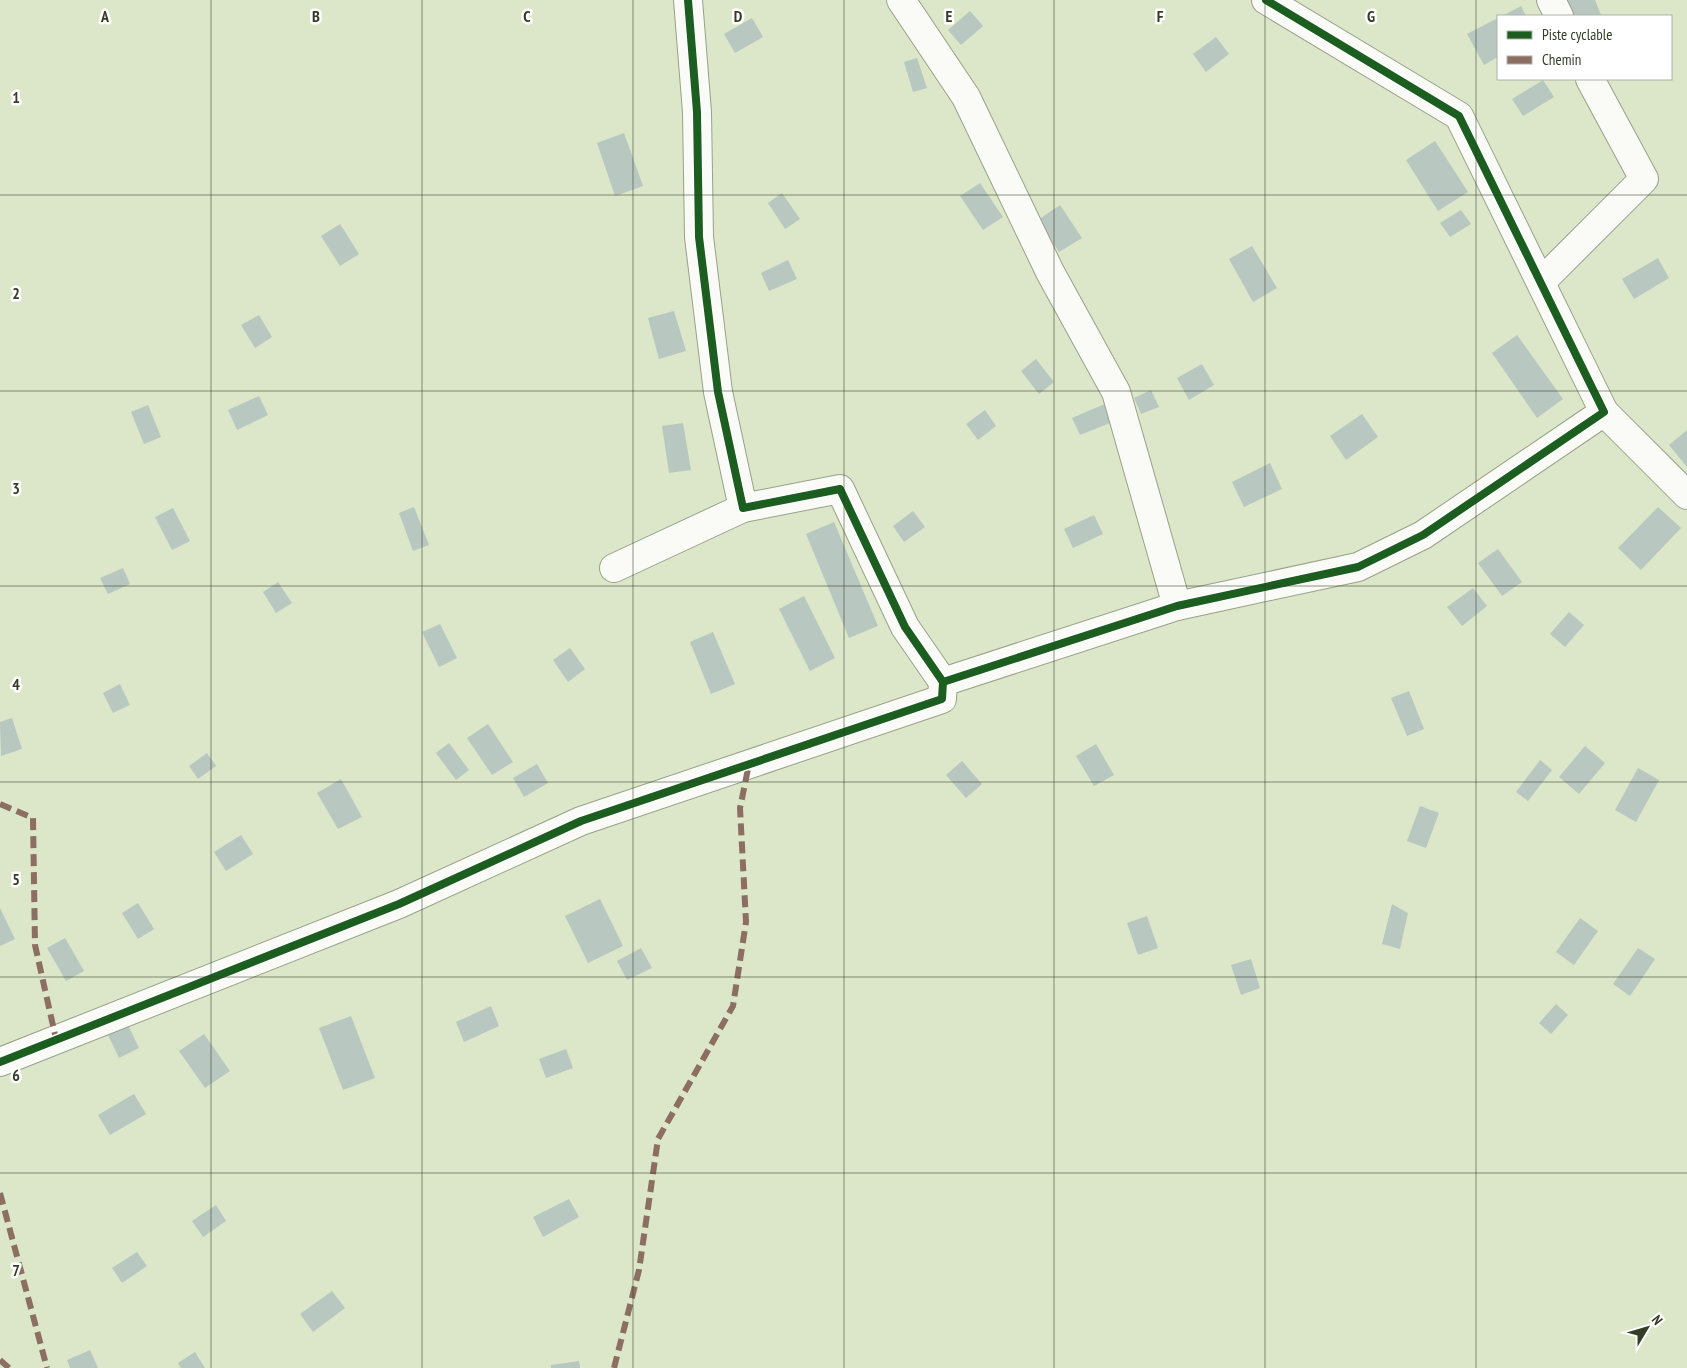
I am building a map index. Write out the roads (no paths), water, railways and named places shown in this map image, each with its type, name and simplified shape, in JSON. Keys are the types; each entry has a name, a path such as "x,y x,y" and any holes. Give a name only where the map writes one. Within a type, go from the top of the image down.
{"street":[{"path":"688,0 697,112 699,237 718,392 742,508"},
{"path":"901,0 966,97 1050,272 1116,392 1177,606"},
{"path":"1266,0 1459,116 1604,412 1687,495"},
{"path":"1551,0 1558,15"},
{"path":"1541,282 1644,179 1591,80"},
{"path":"943,682 1177,606 1358,567 1423,535 1604,412"},
{"path":"0,1062 398,904 581,821 942,699 943,682 905,627 840,489 742,508 614,568"}]}
